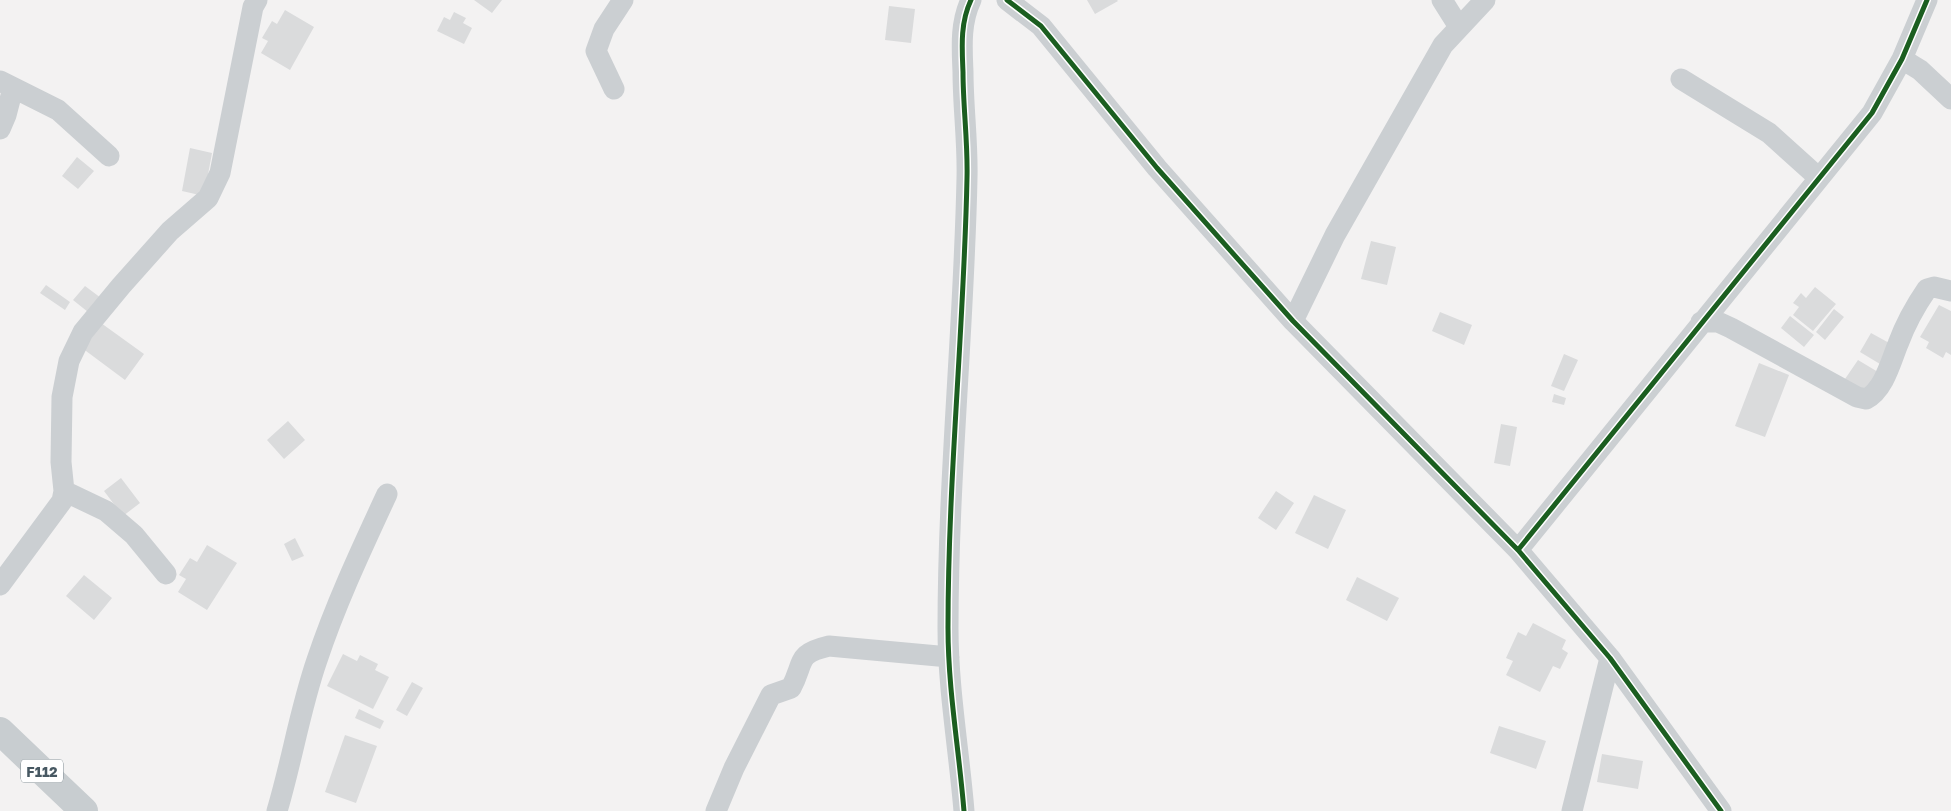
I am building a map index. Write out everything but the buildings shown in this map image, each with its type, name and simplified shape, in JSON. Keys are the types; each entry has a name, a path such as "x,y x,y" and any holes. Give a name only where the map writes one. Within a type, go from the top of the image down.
{"main road":[{"name":"F112","path":"0,731 84,811"}],"street":[{"path":"0,585 62,501 64,490 61,462 62,397 69,361 82,332 120,286 170,231 208,198 220,172 253,7 257,0"},
{"path":"614,89 596,51 604,29 623,0"},
{"path":"964,811 950,697 950,510 965,270 967,172 961,44 967,9 971,0"},
{"path":"1007,0 1041,26 1157,168 1293,321 1518,550 1610,658 1721,811"},
{"path":"1442,0 1459,27"},
{"path":"1293,321 1335,235 1443,45 1486,0"},
{"path":"1518,550 1872,112 1902,59 1927,0"},
{"path":"1902,59 1920,70 1951,99"},
{"path":"1681,79 1769,133 1820,178"},
{"path":"0,129 6,115 7,84 58,110 109,156"},
{"path":"1701,322 1718,322 1731,328 1857,397 1866,399 1873,396 1889,367 1898,343 1927,289 1934,287 1951,291"},
{"path":"64,490 106,511 134,536 166,574"},
{"path":"277,811 298,724 317,658 353,568 387,494"},
{"path":"716,811 734,768 771,695 791,688 801,661 811,650 829,646 949,657"},
{"path":"1572,811 1610,658"}],"cycle path":[{"path":"964,811 952,697 948,628 953,459 963,290 967,178 962,54 965,18 971,0"},
{"path":"1007,0 1041,26 1157,168 1293,321 1518,550 1610,658 1721,811"},
{"path":"1518,550 1872,113 1902,59 1927,0"}]}
